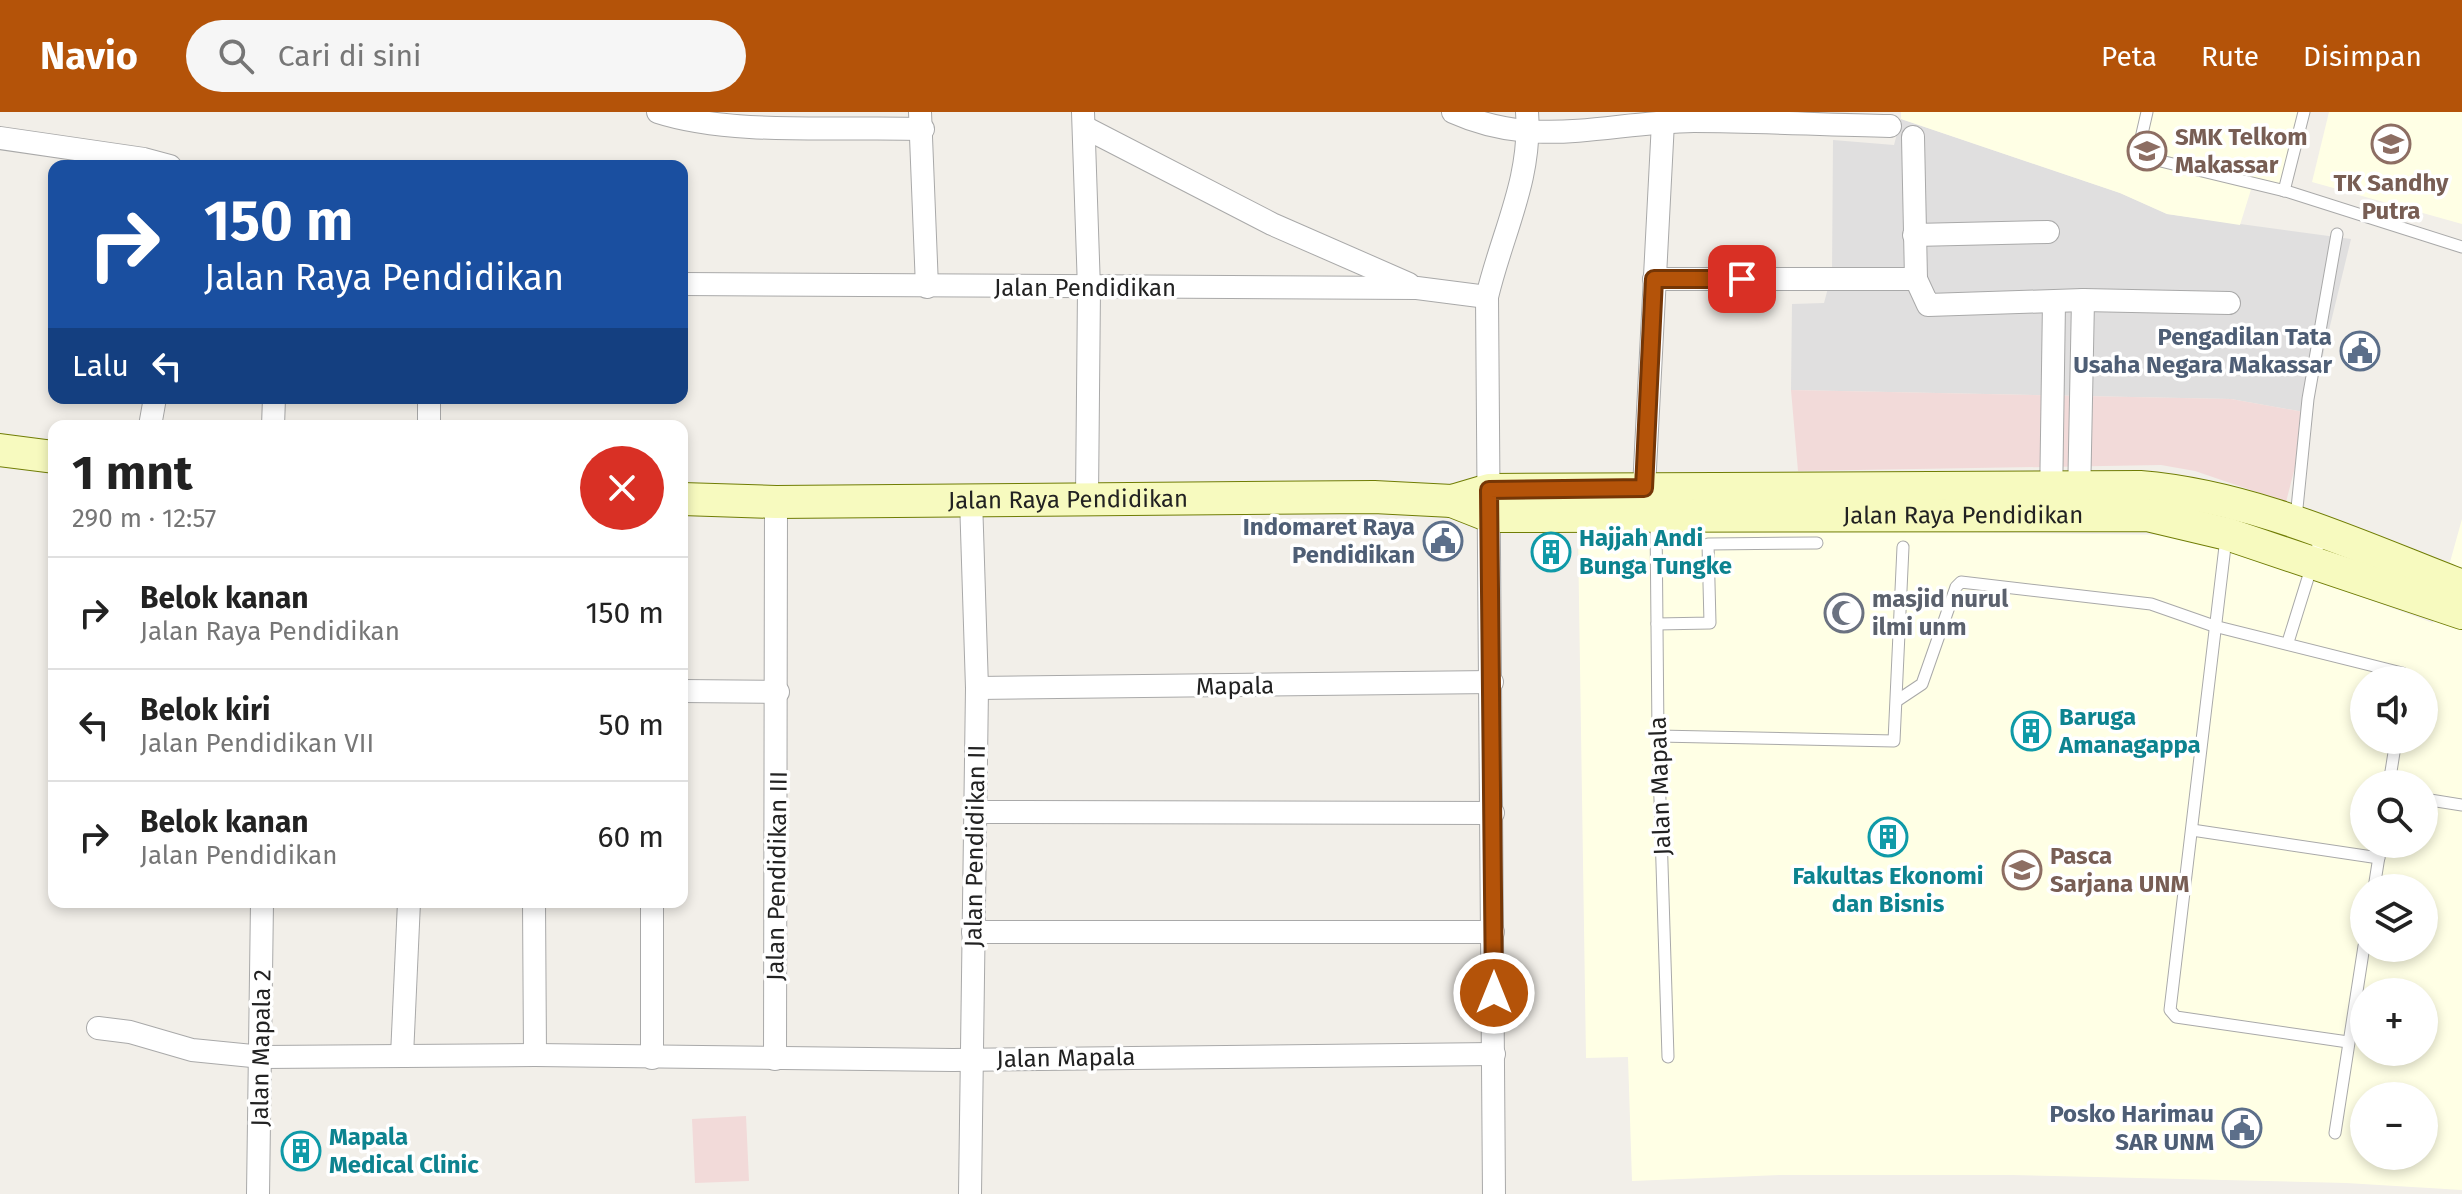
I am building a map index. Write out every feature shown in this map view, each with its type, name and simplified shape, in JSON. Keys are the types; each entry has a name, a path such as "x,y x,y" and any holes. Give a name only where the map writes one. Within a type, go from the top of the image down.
{"street":[{"path":"658,112 742,125 921,120 927,287"},
{"path":"1453,112 1492,128 1528,123 1663,122 1717,117 1890,126"},
{"path":"1083,120 1272,224 1417,288"},
{"path":"1083,120 1089,289 1087,497"},
{"path":"1650,502 1654,279 1663,122"},
{"path":"1494,1194 1487,297 1500,245 1525,177 1528,123"},
{"path":"1913,137 1916,279 1928,305 2083,300 2229,303"},
{"path":"0,138 142,160"},
{"path":"1914,235 2048,232"},
{"path":"1654,279 1916,279"},
{"name":"Jalan Pendidikan","path":"688,284 1089,289 1417,288 1487,297"},
{"path":"2065,502 2083,300"},
{"path":"2054,302 2065,502"},
{"path":"0,450 48,456"},
{"name":"Jalan Raya Pendidikan","path":"1650,502 1732,529 2176,490 2310,539 2462,586"},
{"name":"Jalan Raya Pendidikan","path":"688,499 776,502 1374,497 1490,503 2065,502 2147,515 2227,534 2310,539 2462,613"},
{"name":"Jalan Pendidikan II","path":"970,1194 977,688 971,499"},
{"name":"Jalan Pendidikan III","path":"775,1059 776,502"},
{"name":"Mapala","path":"977,688 1492,682"},
{"path":"688,691 778,692"},
{"path":"975,812 1493,813"},
{"name":"Jalan Mapala 2","path":"258,1194 262,908"},
{"path":"402,1056 409,908"},
{"path":"534,908 535,1055"},
{"path":"652,908 652,1058"},
{"path":"973,932 1208,935 1493,932"},
{"path":"98,1028 130,1032 192,1050 262,1057 535,1055 974,1059"},
{"name":"Jalan Mapala","path":"974,1059 1494,1054"}],"lane":[{"path":"2147,112 2139,147 2144,157 2284,191 2462,247"},
{"path":"2284,191 2304,112"},
{"path":"2288,642 2310,539 2308,399 2337,234"},
{"name":"Jalan Mapala","path":"1650,502 1657,624 1668,1057"},
{"path":"1657,624 1710,623 1708,544 1732,529 1817,543"},
{"path":"2227,534 2170,1007 2172,1015 2348,1042"},
{"path":"1658,736 1894,741 1903,547"},
{"path":"1898,700 1920,687 1956,587 1961,582 2151,604 2214,626 2376,666"},
{"path":"2438,801 2462,805"},
{"path":"2192,830 2350,854"},
{"path":"2376,874 2379,858"},
{"path":"2335,1133 2361,962"}],"shaded area":[{"name":"SMK Telkom Makassar","path":"1901,112 2310,112 2285,187 2253,183 2240,225 2167,214 2120,193 1901,119"},
{"name":"TK Sandhy Putra","path":"2329,112 2462,112 2462,224 2312,182"},
{"path":"1901,119 2120,193 2167,214 2351,239 2309,413 2231,399 1791,390 1792,304 1824,303 1832,273 1833,140 1894,145"},
{"path":"1791,390 2231,399 2309,413 2286,502 2195,471 2161,465 1798,471"},
{"name":"Pasca Sarjana UNM","path":"2462,519 2462,1190 2346,1183 2012,1175 1781,1175 1632,1181 1628,1057 1586,1058 1578,535 1745,530 2181,535 2206,540 2433,623"},
{"path":"746,1116 749,1181 695,1183 692,1119"}],"place":[{"name":"TK Sandhy Putra","path":"2391,144"},
{"name":"SMK Telkom Makassar","path":"2147,151"},
{"name":"Pengadilan Tata Usaha Negara Makassar","path":"2360,351"},
{"name":"Indomaret Raya Pendidikan","path":"1443,541"},
{"name":"Hajjah Andi Bunga Tungke","path":"1551,552"},
{"name":"masjid nurul ilmi unm","path":"1844,613"},
{"name":"Baruga Amanagappa","path":"2031,731"},
{"name":"Fakultas Ekonomi dan Bisnis","path":"1888,837"},
{"name":"Pasca Sarjana UNM","path":"2022,870"},
{"name":"Posko Harimau SAR UNM","path":"2242,1128"},
{"name":"Mapala Medical Clinic","path":"301,1151"}],"route":[{"path":"1494,993 1489,490 1644,488 1654,279 1742,279"}]}
